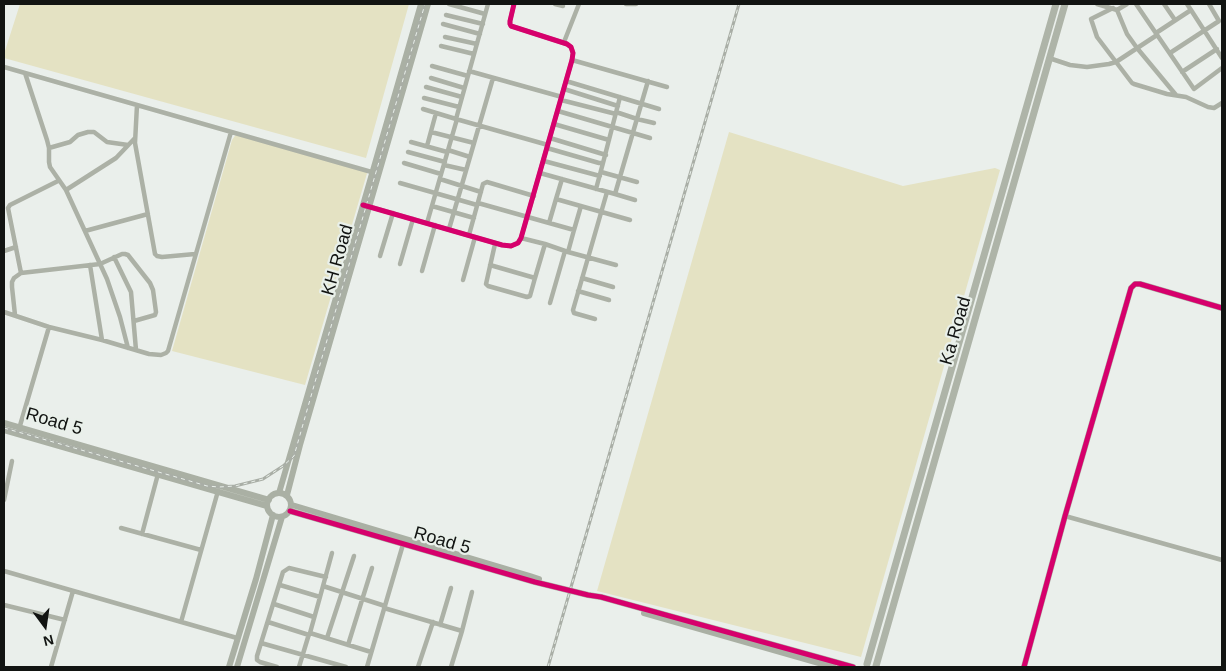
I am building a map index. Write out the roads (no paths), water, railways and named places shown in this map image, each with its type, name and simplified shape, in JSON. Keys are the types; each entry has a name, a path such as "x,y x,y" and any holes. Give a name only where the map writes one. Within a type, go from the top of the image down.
{"main road":[{"name":"Ka Road","path":"865,666 1056,4"},
{"name":"Ka Road","path":"876,667 1064,4"},
{"path":"972,299 980,301"},
{"path":"918,486 926,488"},
{"path":"865,666 873,664 876,667"}],"street":[{"name":"KH Road","path":"376,173 421,4"},
{"name":"KH Road","path":"279,493 428,4"},
{"path":"449,4 467,6 485,14"},
{"path":"427,223 488,4"},
{"path":"366,206 495,244 511,246 518,243 534,196 573,53 571,48 564,42 511,26 510,21 514,5 506,4"},
{"path":"555,4 563,6"},
{"path":"564,42 579,4"},
{"path":"626,4 636,4"},
{"path":"1097,4 1115,9 1127,34 1176,95"},
{"path":"1127,4 1090,19 1096,38 1134,84 1186,97 1214,108 1222,103"},
{"path":"1136,4 1194,89 1222,68"},
{"path":"1187,4 1222,58"},
{"path":"1170,53 1204,30 1220,23 1209,4"},
{"path":"1166,5 1175,20"},
{"path":"1049,58 1070,65 1087,67 1116,62 1191,10"},
{"path":"446,15 483,24"},
{"path":"443,24 480,34"},
{"path":"445,37 477,44"},
{"path":"440,46 474,54"},
{"path":"1182,72 1217,49"},
{"path":"572,60 668,87"},
{"path":"432,66 492,78 654,123"},
{"path":"4,68 376,173"},
{"path":"25,74 49,148 48,162 58,181 66,190 107,278 118,308 128,348"},
{"path":"431,78 464,88"},
{"path":"449,229 492,78"},
{"path":"566,81 659,109"},
{"path":"615,194 648,81"},
{"path":"426,87 462,97"},
{"path":"564,90 618,106"},
{"path":"596,189 620,97"},
{"path":"424,98 459,107"},
{"path":"137,105 135,138 155,254 158,256 196,254"},
{"path":"423,109 599,163 603,162"},
{"path":"558,111 650,138"},
{"path":"427,146 436,113"},
{"path":"554,124 609,140"},
{"path":"49,148 70,142 78,134 91,132 94,132 107,142 128,145"},
{"path":"4,312 49,327 155,355 161,355 168,351 231,132"},
{"path":"431,132 474,143"},
{"path":"66,190 116,158 135,138"},
{"path":"550,138 606,155"},
{"path":"410,142 470,157"},
{"path":"408,152 466,170"},
{"path":"544,160 637,182"},
{"path":"404,163 442,174"},
{"path":"540,173 635,200"},
{"path":"440,179 481,192"},
{"path":"550,223 562,179"},
{"path":"21,273 16,247 6,217 8,208 10,205 58,181"},
{"path":"469,235 483,184 487,182 534,196"},
{"path":"400,183 457,200 574,230"},
{"path":"595,319 573,312 607,192"},
{"path":"556,199 630,220"},
{"path":"4,204 8,208"},
{"name":"KH Road","path":"287,496 366,206"},
{"path":"432,206 474,218"},
{"path":"550,303 581,206"},
{"path":"85,231 148,214"},
{"path":"380,256 393,214"},
{"path":"400,264 413,219"},
{"path":"422,271 435,226"},
{"path":"463,280 475,237"},
{"path":"521,238 616,265"},
{"path":"495,244 486,284 527,297 530,296 545,244"},
{"path":"4,251 16,247"},
{"path":"15,315 12,282 21,273 100,264 122,254 128,255 152,286 155,316 134,320"},
{"path":"114,257 131,292 136,350"},
{"path":"90,265 102,340"},
{"path":"490,265 536,278"},
{"path":"582,278 613,287"},
{"path":"1024,667 1065,516 1131,288 1136,284 1140,284 1222,308"},
{"path":"578,291 609,300"},
{"path":"19,431 49,327"},
{"name":"Road 5","path":"4,424 19,431 158,474 268,503"},
{"name":"Road 5","path":"4,430 19,431 268,503"},
{"path":"4,500 12,461"},
{"path":"142,534 158,474"},
{"path":"181,622 218,491"},
{"path":"279,493 287,496 290,500 291,508 288,514 282,517 273,516 269,512 268,503 273,495 279,493"},
{"name":"Road 5","path":"291,508 530,576 600,600 833,667"},
{"path":"228,667 256,579 273,516"},
{"path":"1065,516 1222,560"},
{"path":"237,667 282,517"},
{"path":"121,528 201,550"},
{"path":"367,667 404,541"},
{"path":"299,667 332,553"},
{"path":"327,638 354,556"},
{"path":"277,667 260,662 257,660 257,656 283,572 289,568 326,577"},
{"path":"348,645 372,568"},
{"path":"4,571 237,638"},
{"path":"280,585 320,597"},
{"path":"324,586 462,631"},
{"path":"440,625 451,588"},
{"path":"51,667 73,591"},
{"path":"450,667 472,592"},
{"name":"Road 5","path":"588,595 601,596 853,667"},
{"path":"274,604 314,617"},
{"path":"4,605 65,620"},
{"path":"268,622 371,652"},
{"path":"418,667 432,622"},
{"path":"261,643 346,667"},
{"path":"321,667 324,661"}],"railway":[{"path":"4,428 207,486 235,486 263,479 294,456 425,4"},
{"path":"548,667 739,4"}]}
